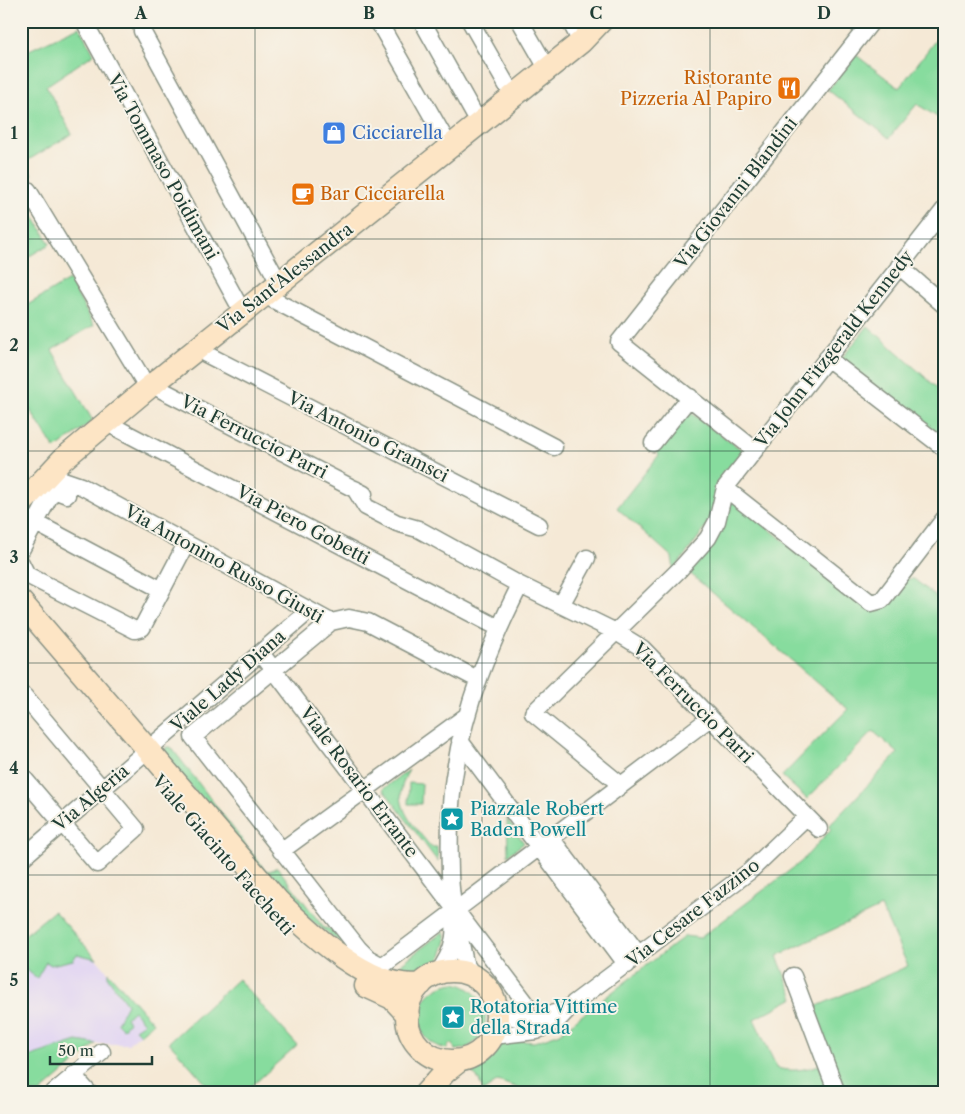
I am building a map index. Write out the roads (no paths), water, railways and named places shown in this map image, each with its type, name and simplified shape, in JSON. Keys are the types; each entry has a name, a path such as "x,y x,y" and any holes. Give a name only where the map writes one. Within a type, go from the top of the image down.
{"street":[{"path":"378,21 449,146"},
{"path":"422,21 479,123"},
{"path":"470,21 513,96"},
{"path":"520,21 547,68"},
{"path":"570,21 581,42"},
{"name":"Via Sant'Alessandra","path":"21,504 54,467 150,387 242,311 581,42 601,21"},
{"name":"Via Giovanni Blandini","path":"690,397 619,342 872,21"},
{"name":"Via Tommaso Poidimani","path":"85,23 242,311"},
{"path":"142,31 272,289 554,447"},
{"path":"28,190 150,387"},
{"name":"Via John Fitzgerald Kennedy","path":"725,488 944,210"},
{"path":"899,266 944,305"},
{"name":"Via Antonio Gramsci","path":"196,349 539,525"},
{"path":"827,358 944,448"},
{"name":"Via Ferruccio Parri","path":"150,387 355,489 366,507 398,523 418,528 520,585 616,632 642,648 819,829"},
{"path":"654,443 690,397 755,450"},
{"name":"Via Piero Gobetti","path":"107,423 499,628"},
{"name":"Via Antonino Russo Giusti","path":"54,467 81,486 309,611 331,622 349,618 368,622 477,679"},
{"path":"621,785 533,713 708,538 717,521 725,488 871,603 882,600 944,519"},
{"path":"21,550 52,492 67,495"},
{"path":"21,515 162,590"},
{"path":"21,563 28,575 135,630 142,628 186,544"},
{"path":"561,605 587,558"},
{"path":"426,1093 445,1072 459,1061 479,1052 493,1036 497,1023 497,1010 489,990 473,976 465,963 455,914 450,876 450,806 460,741 477,679 520,585"},
{"path":"22,609 144,754"},
{"name":"Viale Lady Diana","path":"144,754 309,611"},
{"path":"331,622 193,737 358,949 368,958 382,966 455,914 710,718"},
{"name":"Viale Rosario Errante","path":"261,653 365,790 455,914 526,1002"},
{"path":"21,775 97,864 136,830 24,696"},
{"path":"281,851 466,717"},
{"path":"460,741 545,843 633,960"},
{"name":"Via Algeria","path":"22,857 61,822 144,754"},
{"name":"Viale Giacinto Facchetti","path":"144,754 277,900 307,930 343,956 395,984 408,986 429,979"},
{"name":"Viale Giacinto Facchetti","path":"144,754 280,925 330,965 371,989 392,998 408,1015"},
{"name":"Via Cesare Fazzino","path":"574,1003 750,871 806,817"},
{"path":"455,914 450,955 414,993 408,1015 410,1029 416,1042 426,1053 436,1058 459,1061"},
{"path":"429,979 455,972 473,976"},
{"path":"793,976 837,1093"},
{"path":"497,1010 508,1016 532,1020 542,1019 574,1003"},
{"path":"493,1036 536,1031 558,1020 574,1003"},
{"path":"53,1093 102,1052"},
{"path":"421,1093 428,1074 426,1053"},
{"path":"73,1075 88,1093"}],"place":[{"name":"Ristorante Pizzeria Al Papiro","path":"789,88"},
{"name":"Cicciarella","path":"334,133"},
{"name":"Bar Cicciarella","path":"303,194"},
{"name":"Piazzale Robert Baden Powell","path":"452,819"},
{"name":"Rotatoria Vittime della Strada","path":"453,1017"}]}
